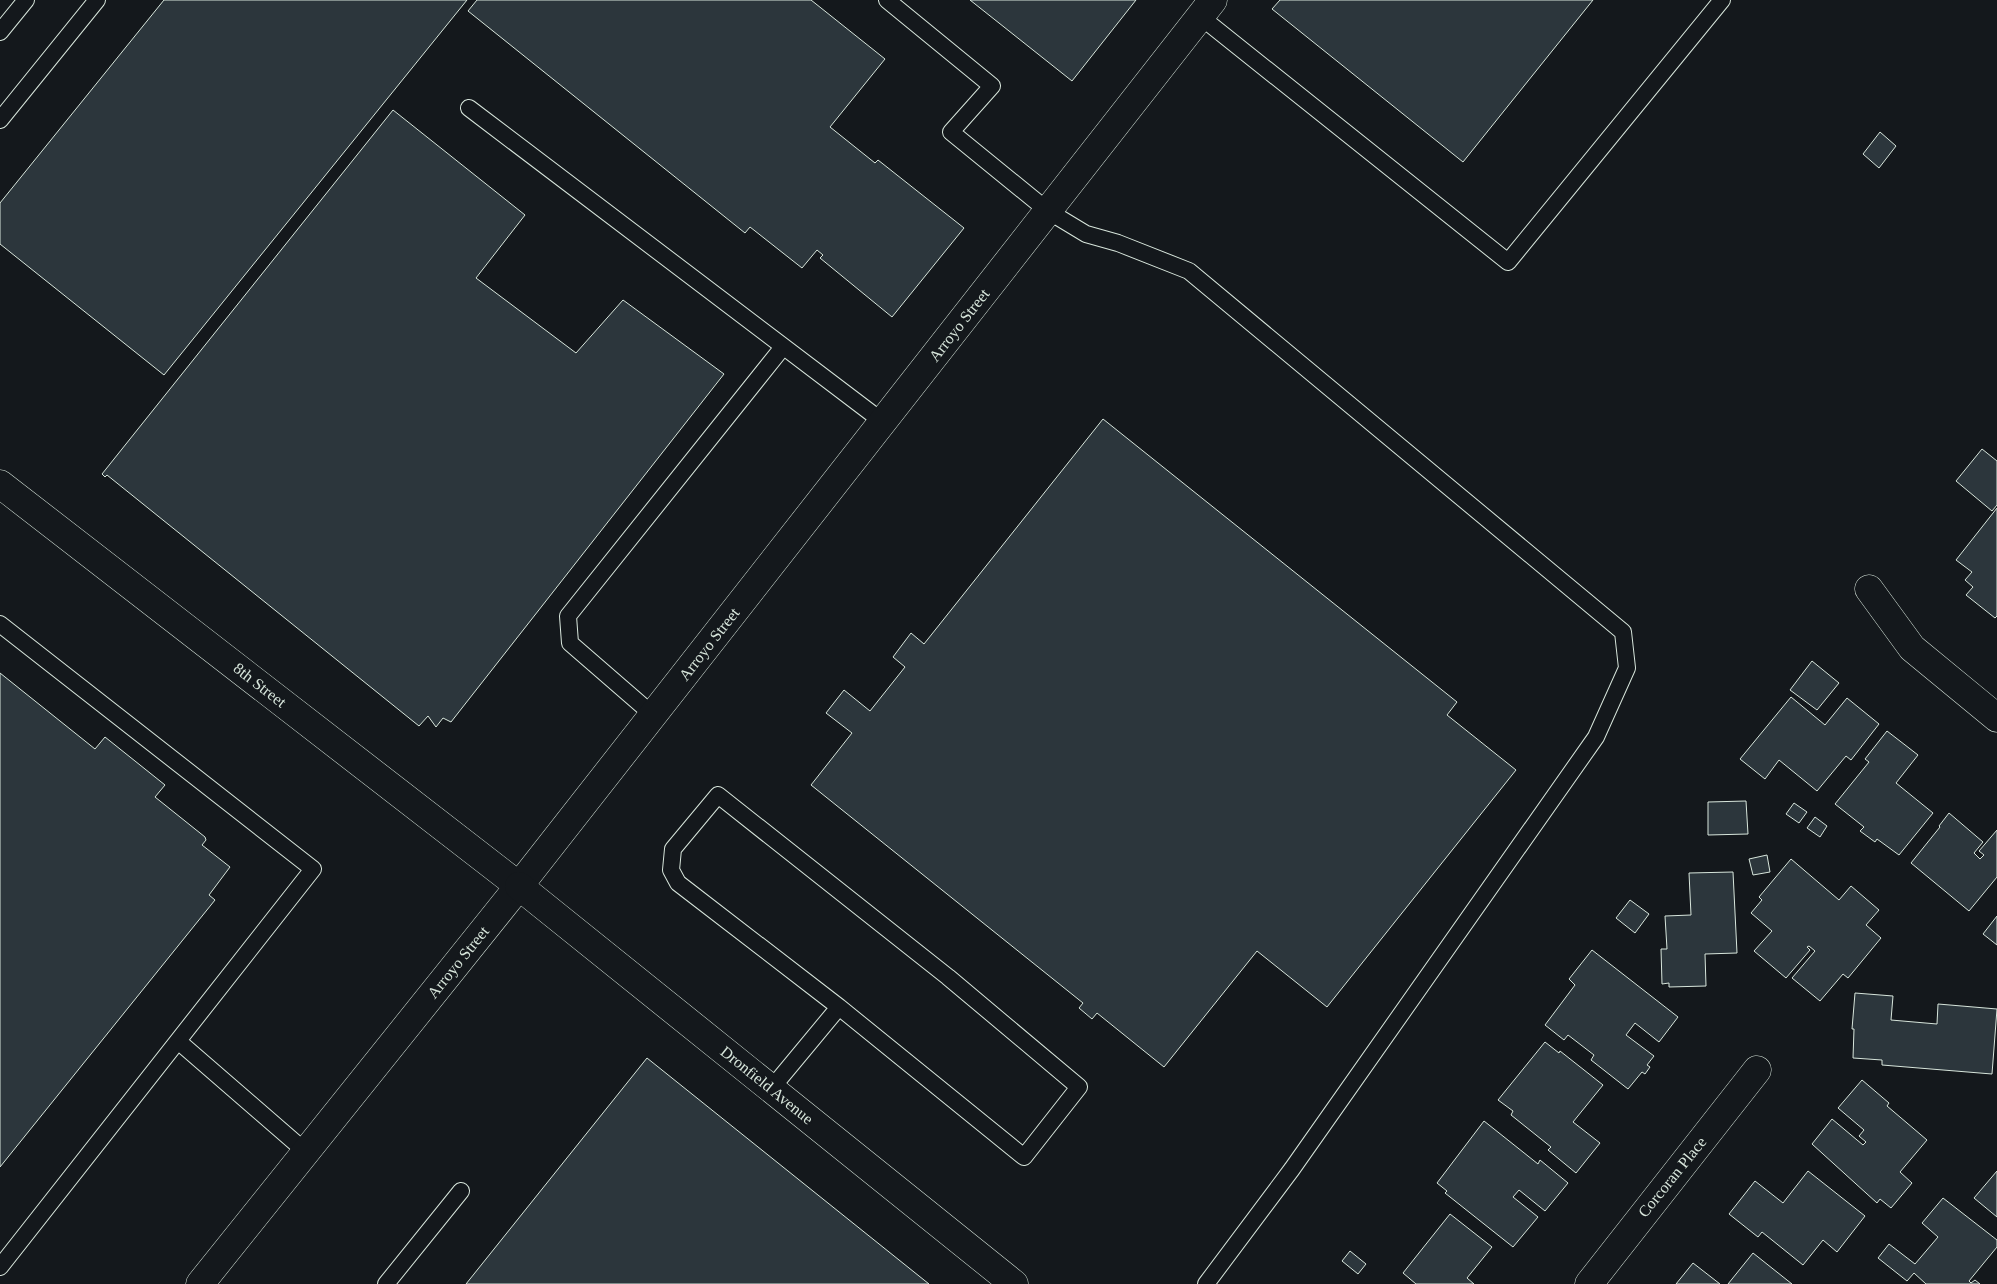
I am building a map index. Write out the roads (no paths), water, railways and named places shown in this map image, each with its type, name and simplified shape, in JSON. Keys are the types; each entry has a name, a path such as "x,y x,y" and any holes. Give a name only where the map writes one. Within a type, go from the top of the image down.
{"street":[{"name":"Arroyo Street","path":"200,1284 519,886 1207,9"},
{"name":"8th Street","path":"0,484 519,886"},
{"path":"1869,589 1912,648 1997,718"},
{"name":"Dronfield Avenue","path":"519,886 1014,1284"},
{"name":"Corcoran Place","path":"1589,1284 1757,1070"}],"lane":[{"path":"0,32 26,0"},
{"path":"0,120 97,0"},
{"path":"887,0 992,86 951,132 1048,212 1086,234 1118,243 1189,272 1623,632 1627,668 1596,738 1282,1182 1206,1284"},
{"path":"1207,9 1508,262 1722,0"},
{"path":"469,108 883,422"},
{"path":"653,714 570,643 568,616 783,347"},
{"path":"0,624 312,870 0,1268"},
{"path":"718,795 948,977 1079,1087 1024,1157 839,1007 678,883 671,870 672,849 718,795"},
{"path":"771,1089 839,1007"},
{"path":"178,1041 306,1152"},
{"path":"386,1284 461,1191"}]}
